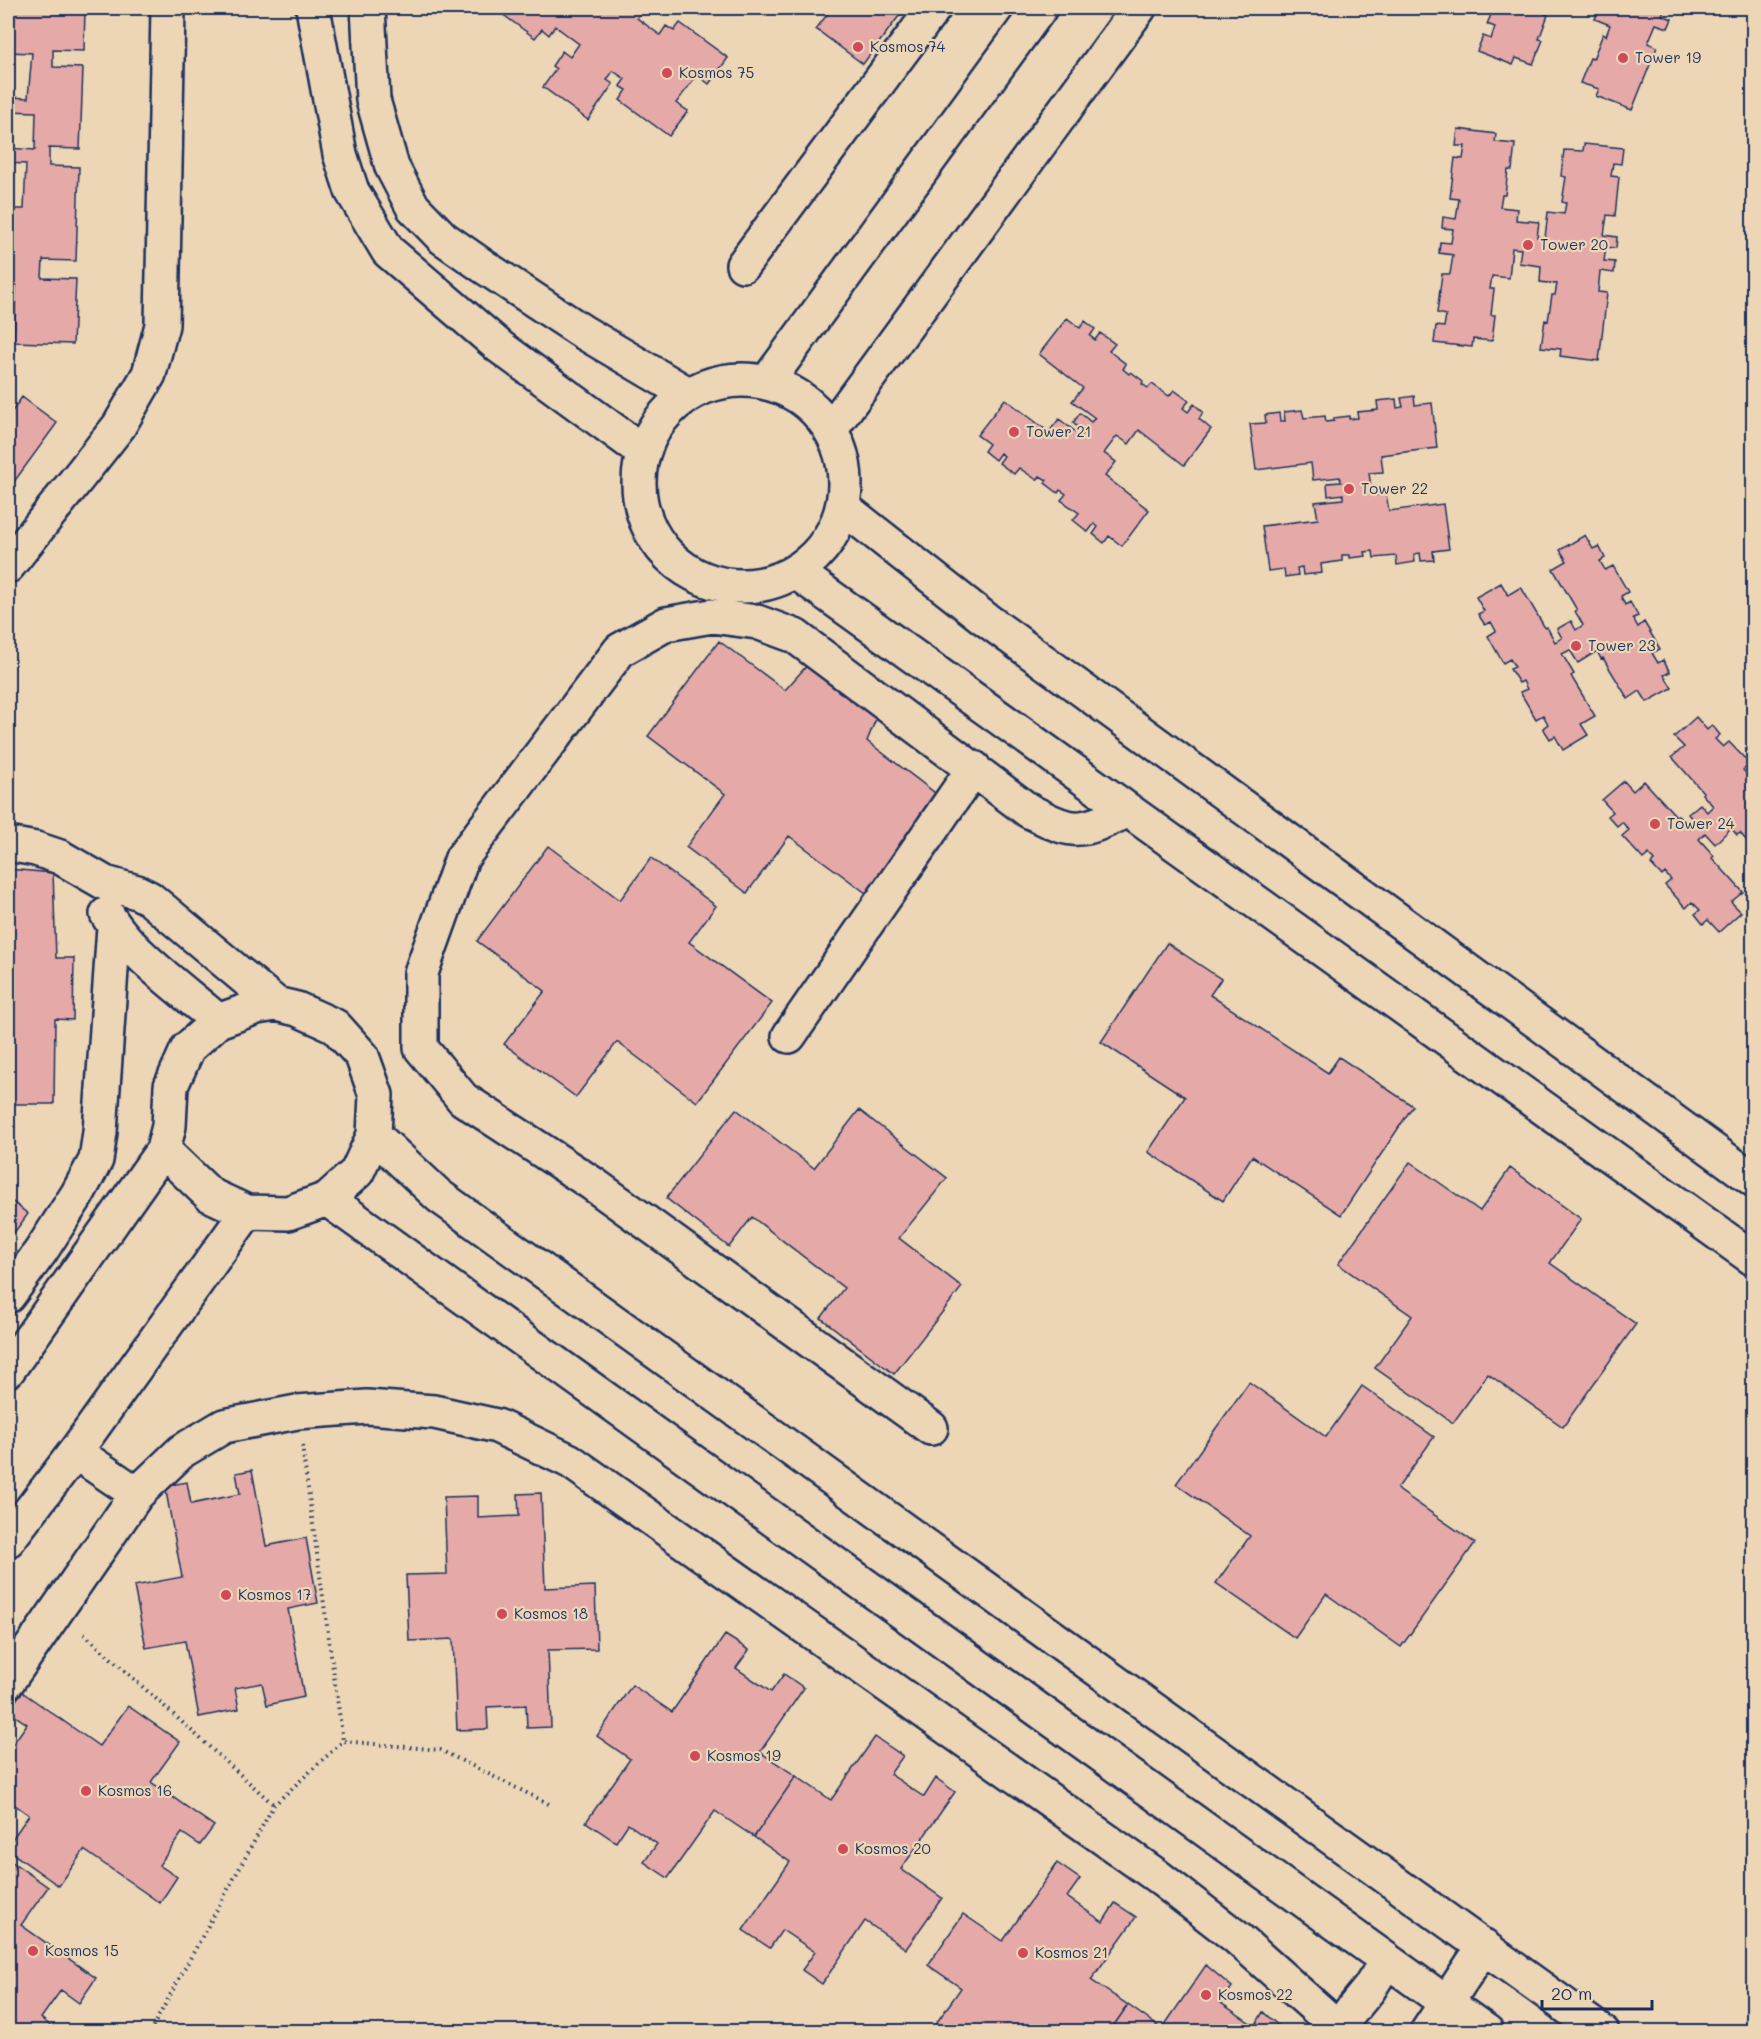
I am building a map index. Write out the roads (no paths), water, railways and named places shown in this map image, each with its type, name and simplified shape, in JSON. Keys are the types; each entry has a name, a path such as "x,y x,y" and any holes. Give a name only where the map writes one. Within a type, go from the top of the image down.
{"street":[{"path":"8,566 119,426 149,374 162,325 168,8"},
{"path":"314,8 343,163 352,191 388,251 500,347 642,451"},
{"path":"368,8 373,100 392,167 413,207 443,238 483,266 583,332 688,394"},
{"path":"743,265 934,8"},
{"path":"767,382 1040,8"},
{"path":"831,429 1139,8"},
{"path":"726,381 767,382 804,399 831,429 845,468 844,508 826,545 796,572 758,586 717,585 680,568 652,537 638,499 642,451 658,421 688,394 726,381"},
{"path":"844,508 984,618 1754,1180"},
{"path":"796,572 1754,1259"},
{"path":"931,1428 593,1184 463,1099 421,1048 421,973 462,858 620,650 666,624 712,616 757,622 795,636 1029,811 1058,824 1075,828 1095,824 1128,810"},
{"path":"789,1036 974,768"},
{"path":"8,844 36,849 60,857 105,883 149,898 276,1005"},
{"path":"105,883 106,912 114,927 144,958 218,1021"},
{"path":"8,1296 41,1251 96,1161 114,927"},
{"path":"8,1371 164,1149 169,1126 171,1086 188,1048 218,1021 256,1007 276,1005 297,1009 335,1026 362,1056 376,1095 374,1135 357,1172 327,1200 288,1214 247,1212 210,1195 164,1149"},
{"path":"374,1135 438,1196 1602,2031"},
{"path":"327,1200 1487,2031"},
{"path":"8,1540 75,1452 247,1212"},
{"path":"8,1682 136,1494 182,1450 224,1426 297,1412 367,1407 434,1412 497,1426 570,1461 1157,1876 1236,1937 1340,2029 1387,1960"},
{"path":"75,1452 136,1494"},
{"path":"1427,2031 1484,1946"}],"place":[{"name":"Kosmos 74","path":"858,47"},
{"name":"Tower 19","path":"1623,58"},
{"name":"Kosmos 75","path":"667,73"},
{"name":"Tower 20","path":"1528,245"},
{"name":"Tower 21","path":"1014,432"},
{"name":"Tower 22","path":"1349,489"},
{"name":"Tower 23","path":"1576,646"},
{"name":"Tower 24","path":"1655,824"},
{"name":"Kosmos 17","path":"226,1595"},
{"name":"Kosmos 18","path":"502,1614"},
{"name":"Kosmos 19","path":"695,1756"},
{"name":"Kosmos 16","path":"86,1791"},
{"name":"Kosmos 20","path":"843,1849"},
{"name":"Kosmos 15","path":"33,1951"},
{"name":"Kosmos 21","path":"1023,1953"},
{"name":"Kosmos 22","path":"1206,1995"}]}
